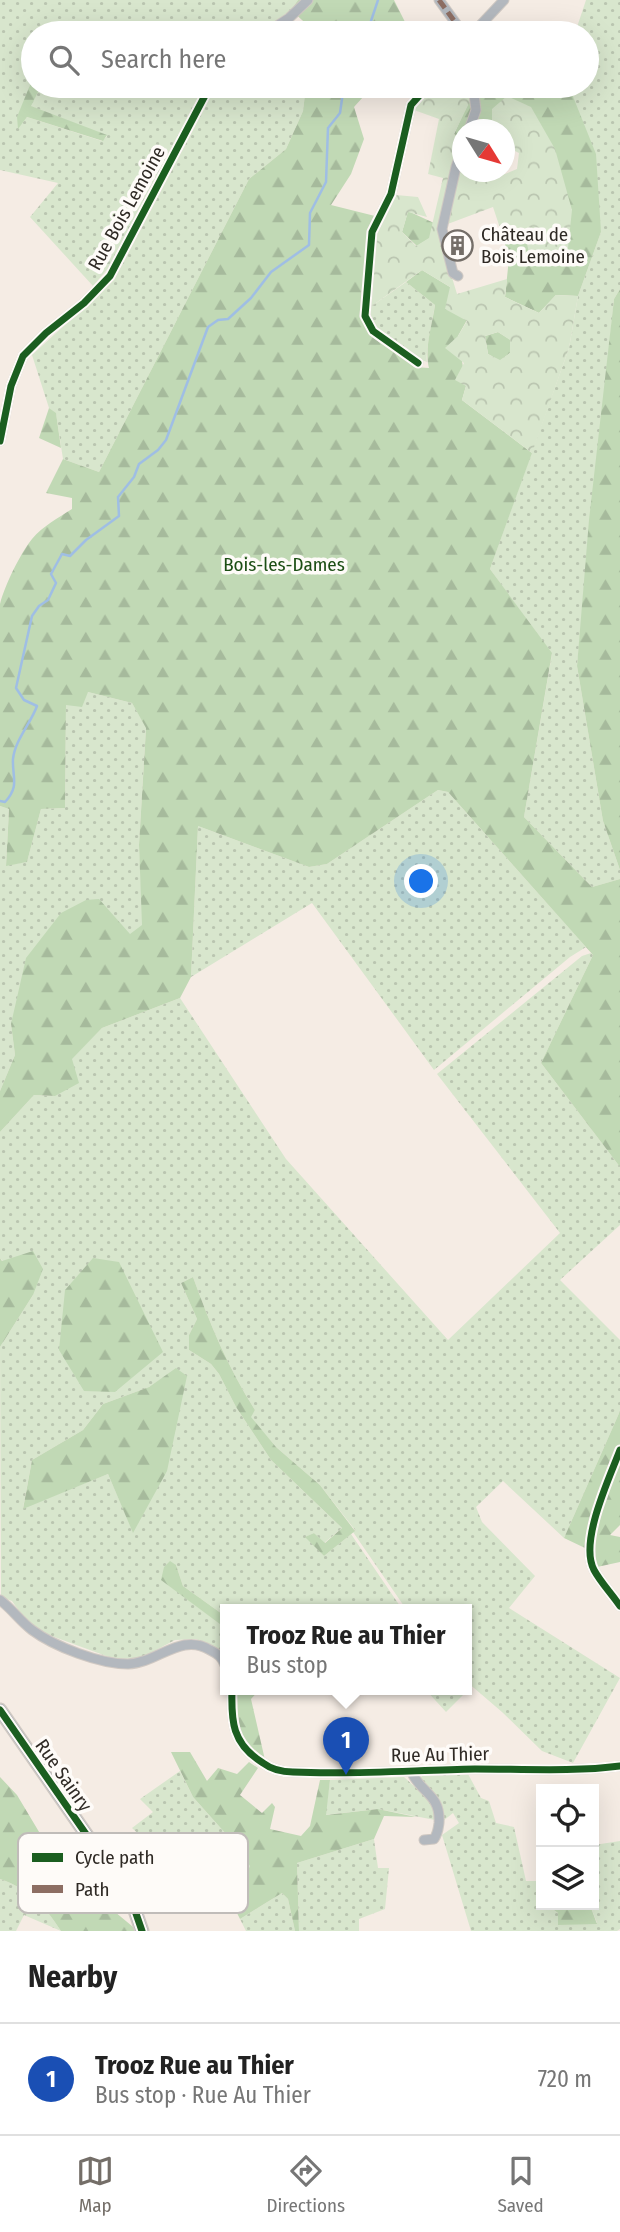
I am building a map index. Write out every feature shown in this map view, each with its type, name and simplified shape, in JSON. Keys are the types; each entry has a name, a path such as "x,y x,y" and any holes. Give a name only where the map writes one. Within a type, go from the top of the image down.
{"street":[{"path":"284,21 308,0"},
{"path":"439,0 454,21"},
{"path":"484,21 504,0"},
{"name":"Rue Bois Lemoine","path":"0,441 11,386 23,356 46,332 84,303 110,276 203,98"},
{"path":"417,98 411,105 391,194 372,232 365,316 373,331 418,363"},
{"path":"472,119 474,98"},
{"path":"453,182 442,229 453,273 458,276"},
{"path":"620,1450 589,1545 594,1570 620,1606"},
{"path":"0,1600 46,1639 104,1662 131,1664 149,1660 183,1644 204,1646 220,1656"},
{"name":"Rue Au Thier","path":"232,1695 231,1719 234,1732 263,1764 291,1772 620,1766"},
{"name":"Rue Sainry","path":"0,1710 85,1833"},
{"name":"Rue Au Thier","path":"411,1771 415,1780 433,1797 440,1812 438,1833 434,1839 424,1840"},
{"name":"Rue Sainry","path":"136,1913 142,1931"}],"green space":[{"path":"0,0 298,0 291,10 276,21 21,21 21,98 26,98 18,128 27,117 102,141 107,136 30,106 34,98 199,98 116,259 93,286 30,217 58,183 0,170"},
{"path":"298,0 394,0 404,21 303,21 291,10"},
{"path":"586,0 620,0 620,289 614,299 577,666 603,821 620,870 620,879 592,887 524,817 552,654 490,569 569,348 578,296 601,232 573,98 599,98 599,21 579,21"},
{"path":"25,98 35,98 31,106 107,135 103,141 27,117 18,129 17,117"},
{"path":"210,98 305,98 303,111 286,149 249,179 99,472 63,459 56,414 49,408 32,355 114,280"},
{"name":"Bois-les-Dames","path":"305,98 362,98 354,107 364,139 351,174 331,205 375,216 362,320 414,367 429,368 428,345 435,305 406,282 422,270 450,287 467,320 458,336 466,386 462,400 532,453 490,569 552,653 524,817 592,887 620,879 620,1167 541,1063 593,955 448,792 438,790 327,864 309,867 198,826 191,977 180,998 102,1028 72,1059 79,1083 55,1096 34,1095 0,1132 0,1091 15,1055 11,1024 26,958 61,913 86,900 99,899 130,934 142,925 139,845 146,728 132,703 88,692 82,707 66,705 65,808 41,809 27,862 6,866 9,809 0,806 0,604 13,570 32,539 72,509 72,498 46,493 63,459 99,472 249,179 286,149 303,111"},
{"path":"423,98 472,98 461,119 452,119 452,182 515,182 519,153 515,151 515,119 492,119 492,109 505,98 511,98 531,107 555,149 572,210 568,248 552,260 530,257 524,231 510,228 501,231 493,207 437,228 457,294 507,279 505,297 539,313 556,295 578,296 569,348 532,453 462,400 466,386 455,380 464,363 445,348 458,336 467,321 445,309 450,287 422,270 369,308 376,230 396,195 418,197 427,217 408,212 402,232 416,246 429,238 443,178 428,174 439,119 414,110","holes":["498,332 510,340 510,353 500,360 488,354 485,336"]},
{"path":"470,98 574,98 596,154 601,232 578,296 556,295 539,313 505,297 509,258 501,231 510,228 524,231 572,210 515,138 515,119 500,119 492,109 492,119 461,119"},
{"path":"408,211 434,223 430,238 417,246 402,232"},
{"path":"406,282 435,305 427,362 409,355 374,328 369,308"},
{"path":"620,289 620,870 603,821 577,666 589,520 614,299"},
{"path":"498,332 511,340 510,353 500,361 488,354 485,336"},
{"path":"49,408 56,413 61,448 39,438"},
{"path":"88,692 132,703 146,727 139,845 143,925 11,1024 15,1055 0,1091 0,806 9,809 6,865 27,862 41,809 65,808 66,705"},
{"path":"438,790 448,792 586,947 570,957 434,1070 312,903 191,977 198,826 309,867 327,864"},
{"path":"591,953 593,955 541,1063 620,1167 620,1225 560,1280 620,1340 620,1411 564,1538 503,1481 476,1507 482,1522 535,1576 509,1608 620,1678 573,1763 542,1751 472,1686 472,1604 403,1604 353,1532 355,1530 320,1485 276,1447 250,1417 255,1410 220,1345 193,1277 181,1283 197,1319 189,1335 189,1350 211,1364 219,1374 236,1407 271,1460 342,1528 324,1543 314,1533 306,1537 324,1556 351,1534 399,1604 220,1604 220,1612 183,1586 176,1565 162,1580 220,1624 220,1650 196,1639 175,1640 141,1658 121,1659 38,1631 26,1621 12,1601 1,1597 0,1347 33,1295 0,1258 0,1132 34,1095 55,1096 71,1059 102,1028 180,998 286,1159 448,1340 560,1233 437,1074 582,956","holes":["176,1369 133,1532 108,1474 23,1508 32,1460 83,1430 103,1404 149,1387"]},
{"path":"33,1251 43,1269 33,1295 0,1347 0,1258 2,1261"},
{"path":"93,1258 119,1262 163,1352 115,1392 84,1391 59,1350 65,1290"},
{"path":"193,1277 220,1345 255,1410 251,1417 276,1447 320,1485 355,1531 324,1556 305,1537 314,1533 325,1543 342,1528 271,1460 236,1407 219,1374 211,1364 189,1350 189,1335 197,1319 181,1283"},
{"path":"176,1368 187,1376 167,1471 133,1533 108,1474 23,1509 32,1460 83,1430 103,1404 149,1387"},
{"path":"620,1411 620,1525 610,1535 620,1537 620,1562 597,1567 585,1548 564,1538"},
{"path":"170,1561 176,1565 183,1586 220,1612 220,1624 161,1580 164,1567"},
{"path":"234,1695 255,1695 251,1699 265,1760 260,1757 234,1726"},
{"path":"430,1695 463,1695 446,1712"},
{"path":"171,1752 190,1752 207,1781 218,1768 237,1774 249,1762 258,1768 240,1795 262,1813 272,1803 275,1807 270,1829 301,1836 310,1826 320,1780 330,1780 326,1815 378,1809 416,1817 384,1816 374,1839 297,1863 299,1931 295,1931 288,1899 282,1893 240,1919 237,1913 248,1913 248,1833 225,1833 193,1797"},
{"path":"180,1771 193,1797 225,1833 137,1833 132,1828 153,1812 140,1799"},
{"path":"424,1773 468,1774 481,1798 489,1801 496,1823 514,1827 526,1881 536,1881 536,1910 554,1910 597,1923 592,1910 599,1910 599,1844 620,1841 620,1929 471,1931 442,1835 459,1823 453,1813 443,1821 440,1801 419,1780"},
{"path":"0,1777 17,1795 40,1833 18,1833 18,1887 0,1879"},
{"path":"404,1777 432,1803 435,1820 378,1809 325,1815 330,1780"},
{"path":"374,1839 378,1868 389,1868 385,1909 359,1919 359,1931 299,1931 297,1863"},
{"path":"0,1879 18,1887 18,1913 49,1913 61,1931 24,1915 16,1931 0,1931"},
{"path":"282,1893 288,1899 295,1931 246,1931 240,1919"},
{"path":"554,1910 592,1910 597,1924 558,1925 558,1913"},
{"path":"49,1913 116,1913 138,1931 61,1931"}],"waterway":[{"path":"371,21 378,0"},
{"path":"0,801 5,802 12,791 14,752 37,706 24,700 16,688 32,616 39,606 48,600 56,583 51,574 62,554 70,556 86,540 119,516 118,497 134,477 139,464 158,450 166,440 208,327 218,320 228,319 251,298 271,272 309,245 310,213 326,182 328,128 340,113 342,98"}],"marked path":[{"path":"439,0 454,21"}],"cycle path":[{"path":"0,441 11,386 23,356 46,333 84,303 110,276 204,98"},
{"path":"417,98 411,105 391,194 372,232 365,316 373,331 418,363"},
{"path":"620,1450 597,1510 590,1544 590,1558 594,1570 620,1606"},
{"path":"232,1695 233,1721 239,1740 253,1756 281,1771 362,1773 475,1769 567,1770 620,1766"},
{"path":"0,1710 85,1833"},
{"path":"136,1913 142,1931"}],"place":[{"name":"Château de Bois Lemoine","path":"458,245"},
{"name":"Trooz Rue au Thier","path":"346,1775"}]}
